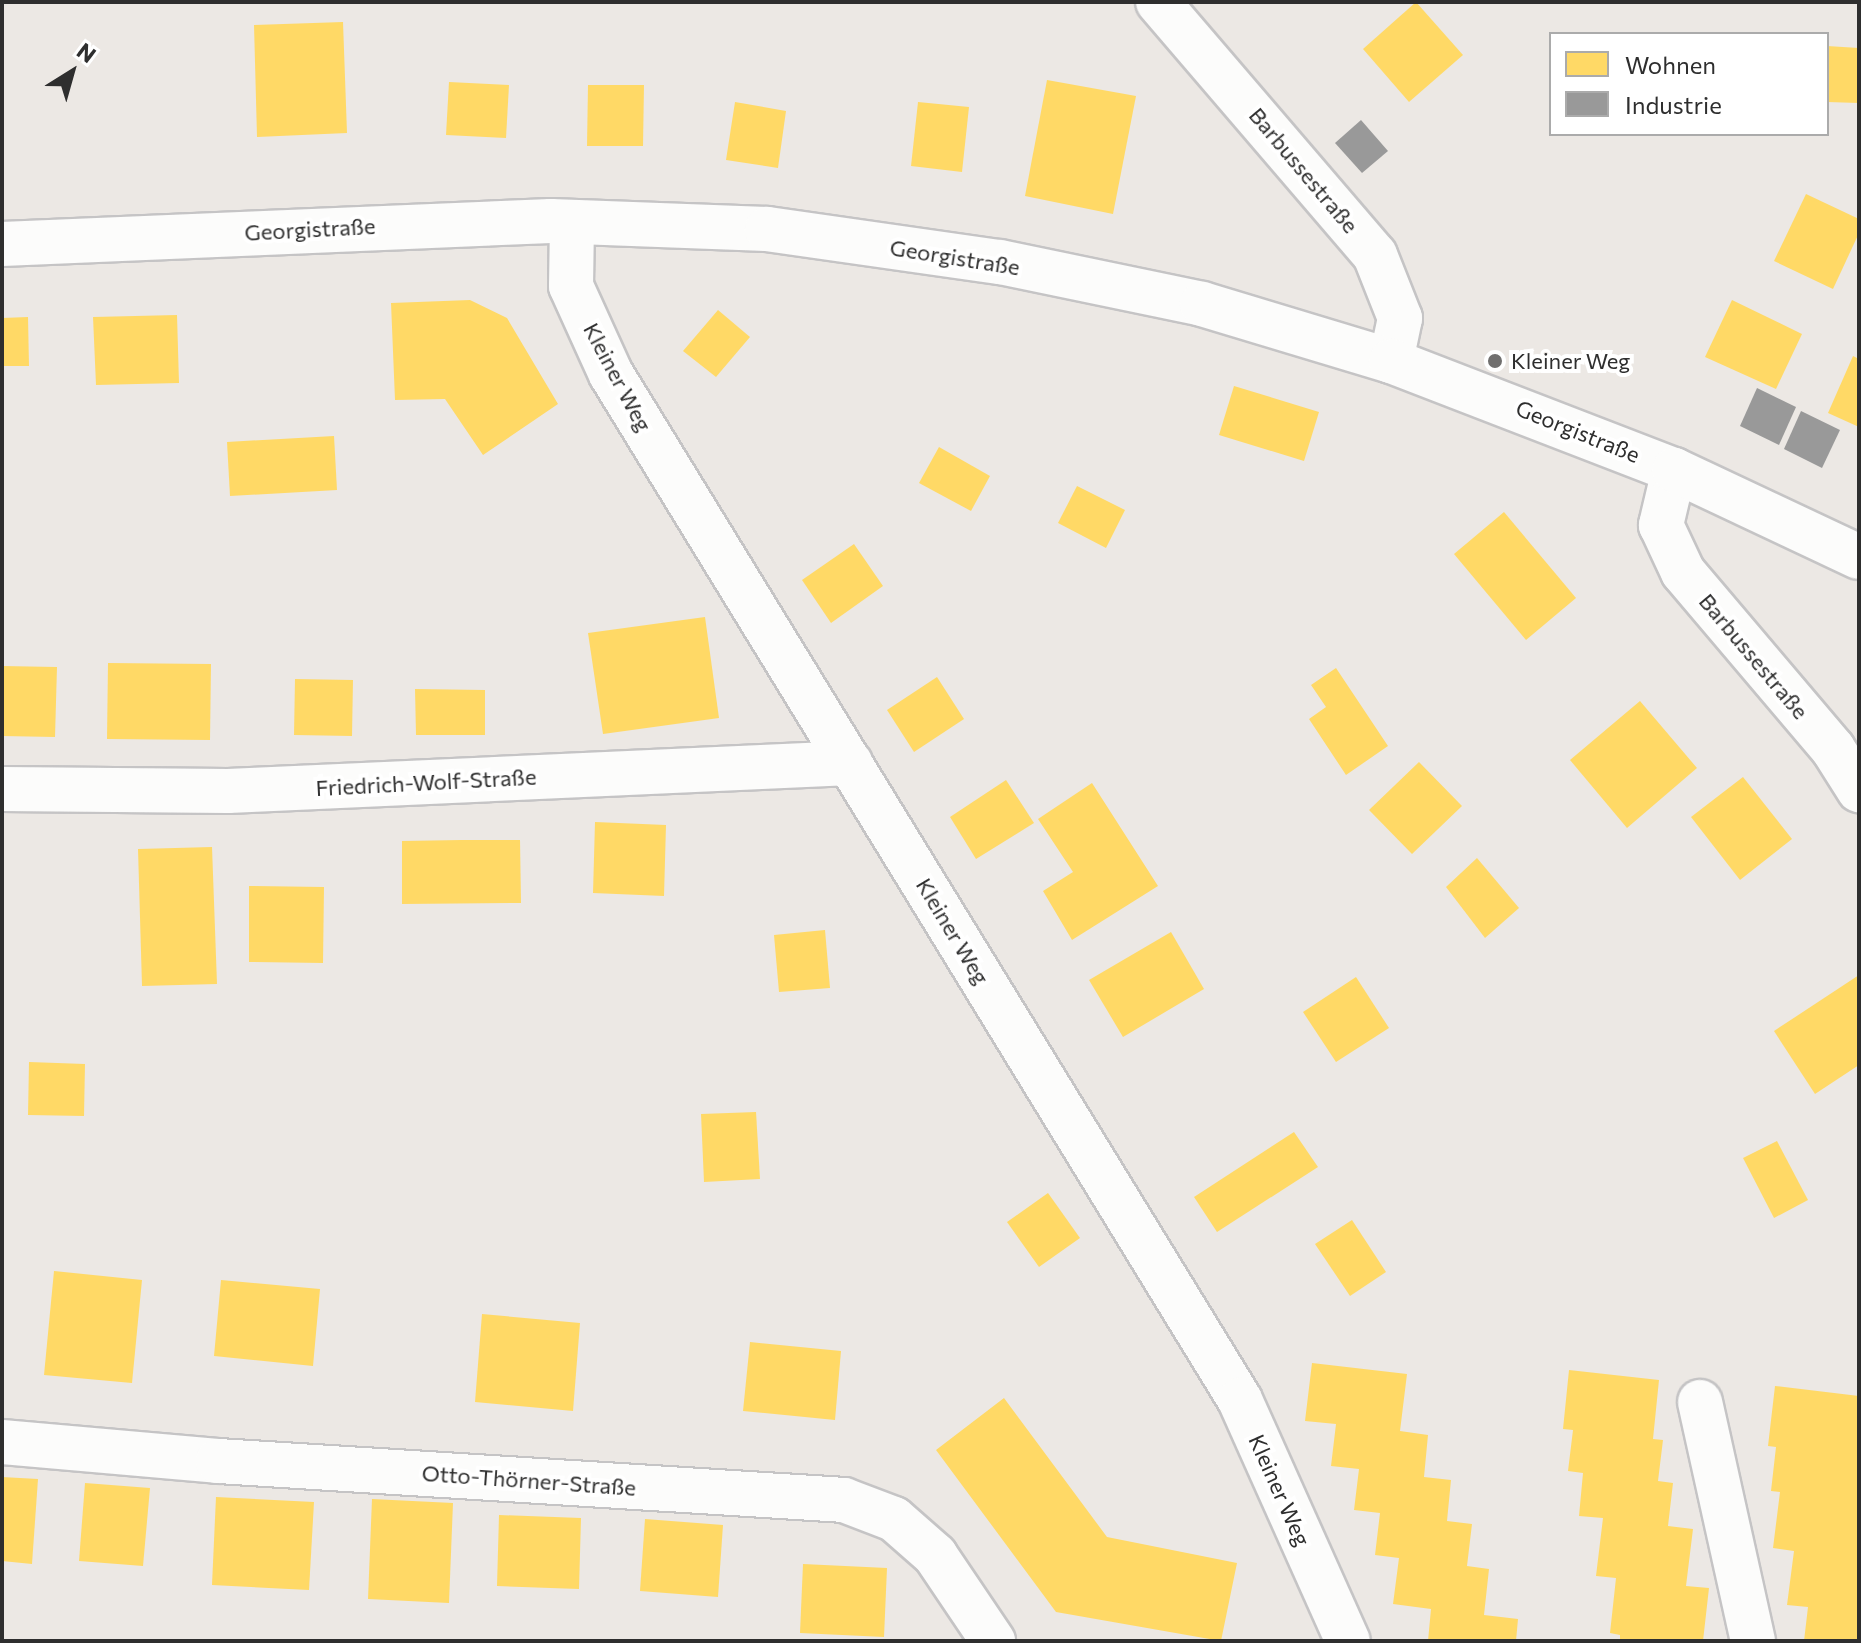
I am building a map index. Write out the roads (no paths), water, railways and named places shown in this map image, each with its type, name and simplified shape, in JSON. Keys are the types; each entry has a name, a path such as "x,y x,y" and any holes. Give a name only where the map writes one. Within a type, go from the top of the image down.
{"street":[{"name":"Barbussestraße","path":"1158,2 1375,255 1400,318 1391,361"},
{"name":"Georgistraße","path":"2,244 447,222 572,223 767,229 1000,262 1202,304 1391,361 1674,470 1859,557"},
{"name":"Kleiner Weg","path":"572,223 571,286 611,374 1240,1400 1348,1641"},
{"name":"Barbussestraße","path":"1674,470 1661,525 1683,572 1833,749 1859,790"},
{"name":"Friedrich-Wolf-Straße","path":"2,789 228,791 850,763"},
{"path":"1700,1402 1753,1641"},
{"name":"Otto-Thörner-Straße","path":"2,1442 218,1461 844,1500 894,1519 935,1555 993,1641"}],"place":[{"name":"Kleiner Weg","path":"1495,361"}]}
